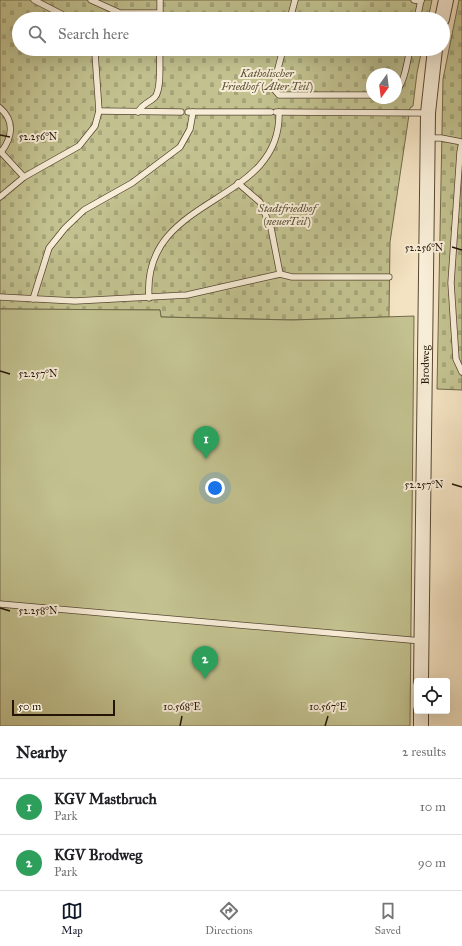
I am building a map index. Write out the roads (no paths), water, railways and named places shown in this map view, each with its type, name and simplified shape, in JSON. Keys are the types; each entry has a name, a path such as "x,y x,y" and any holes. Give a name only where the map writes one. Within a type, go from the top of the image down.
{"street":[{"path":"443,12 446,0"},
{"name":"Brodweg","path":"421,678 428,113 434,56"},
{"path":"421,714 421,726"}],"lane":[{"path":"34,0 57,12"},
{"path":"91,0 118,12"},
{"path":"160,0 160,12"},
{"path":"292,12 295,0"},
{"path":"418,12 419,0"},
{"path":"0,197 24,177 79,146 95,126 99,111 95,56"},
{"path":"138,112 142,105 155,97 159,88 160,56"},
{"path":"281,56 273,88 278,94 366,95"},
{"path":"402,79 408,56"},
{"path":"0,108 7,117 11,130 8,141 1,151 24,177"},
{"path":"99,111 428,113"},
{"path":"33,299 49,248 65,228 84,210 132,183 180,147 190,129 187,112"},
{"path":"149,298 148,286 152,266 159,245 181,222 262,165 274,147 279,126 275,112"},
{"path":"428,138 441,138 462,142 451,283 456,359 462,372"},
{"path":"238,183 260,202 271,228 280,274"},
{"path":"0,297 75,300 149,298 187,295 280,274 292,277 389,277"},
{"path":"0,604 422,641"}],"place":[{"name":"KGV Mastbruch","path":"206,459"},
{"name":"KGV Brodweg","path":"205,679"}],"park label":[{"name":"Katholischer Friedhof (Alter Teil)","path":"267,79"},
{"name":"Stadtfriedhof (neuerTeil)","path":"287,214"}]}
